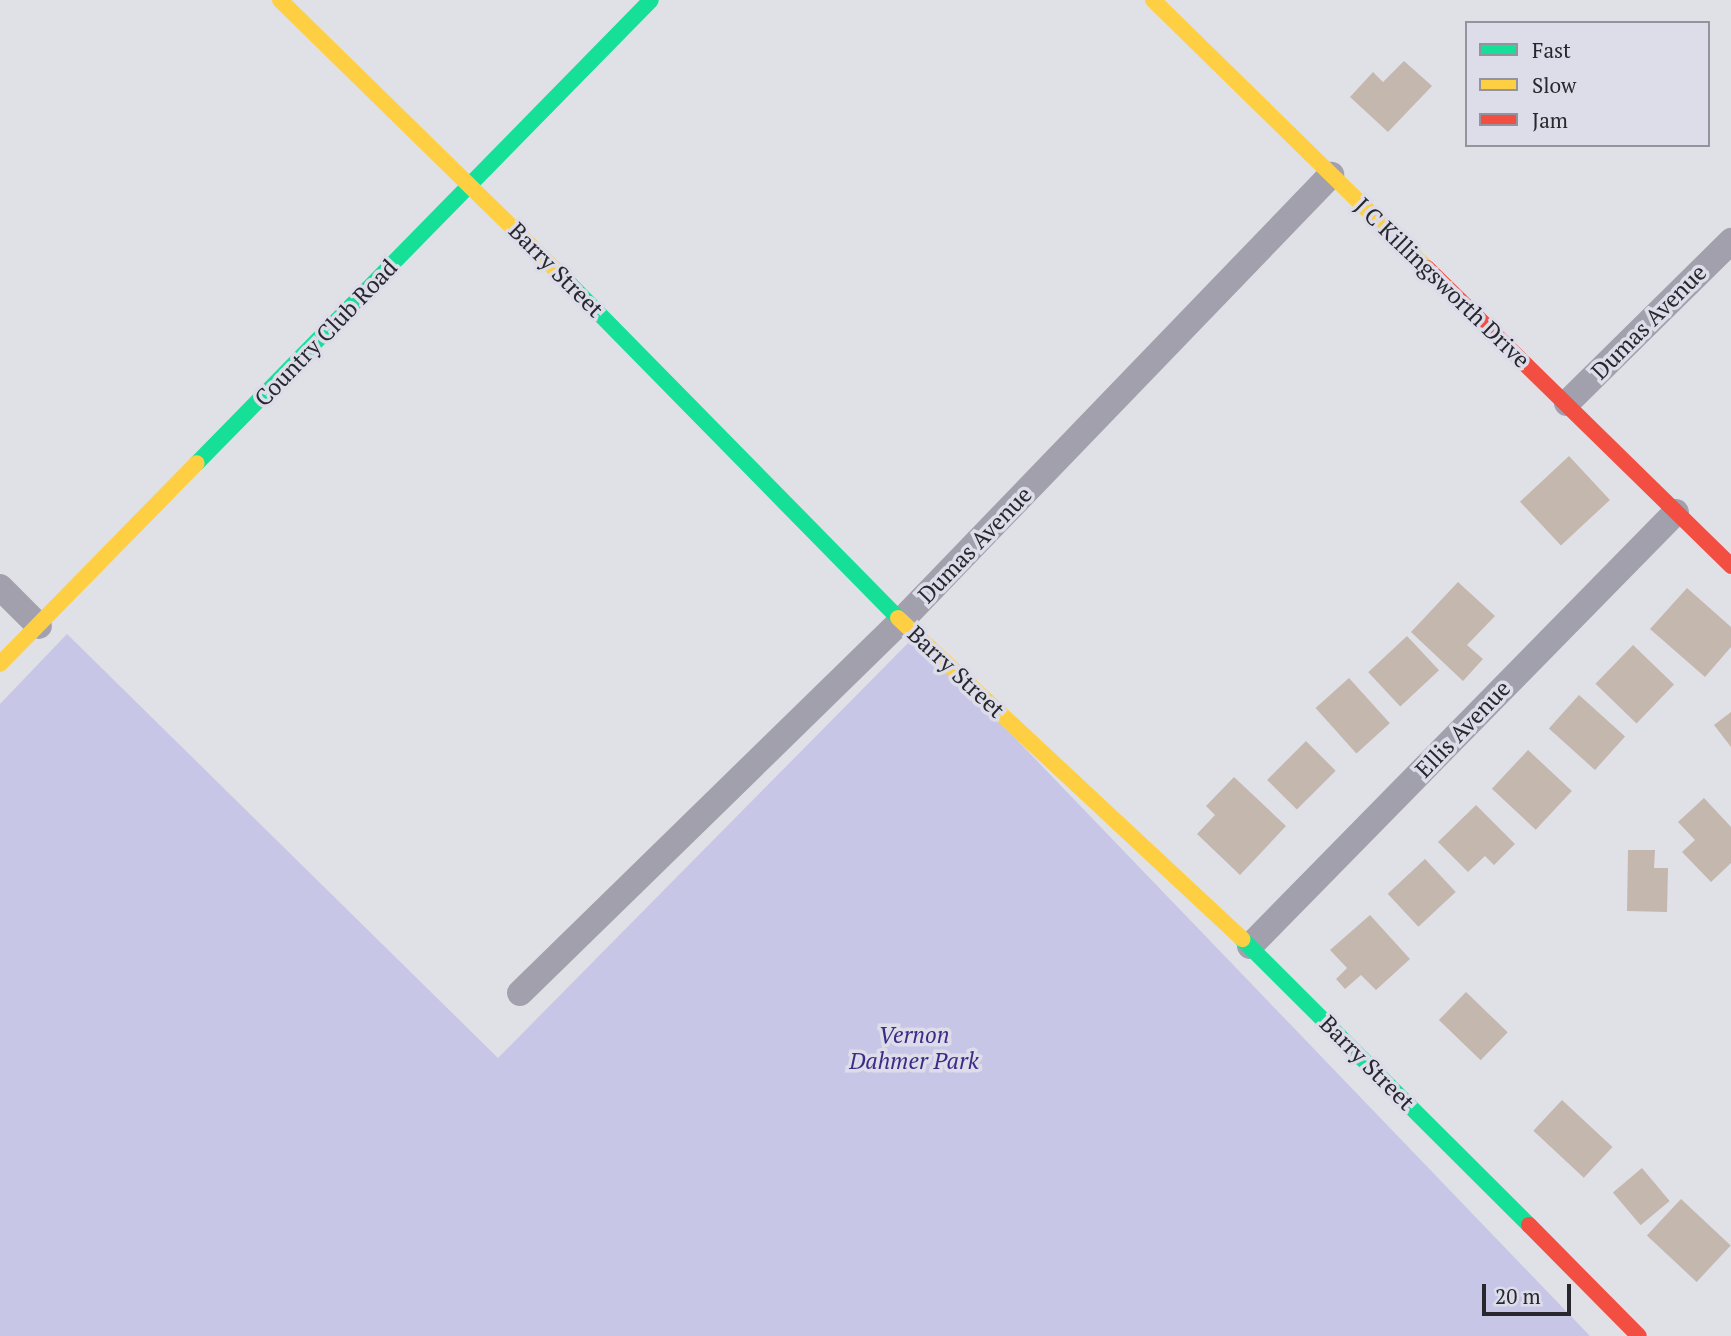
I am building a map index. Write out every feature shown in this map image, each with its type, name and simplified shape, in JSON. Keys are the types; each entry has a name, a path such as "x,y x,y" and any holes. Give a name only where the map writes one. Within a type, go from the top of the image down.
{"street":[{"name":"Barry Street","path":"280,0 472,184 901,621 1250,946 1639,1336"},
{"name":"Country Club Road","path":"0,664 651,0"},
{"name":"J C Killingsworth Drive","path":"1153,0 1731,566"},
{"name":"Dumas Avenue","path":"520,993 901,621 1331,175"},
{"name":"Dumas Avenue","path":"1567,403 1731,241"},
{"name":"Ellis Avenue","path":"1250,946 1676,512"},
{"path":"0,587 39,626"}],"green space":[{"name":"Vernon Dahmer Park","path":"67,634 498,1058 916,635 1590,1336 0,1336 0,704"}],"building":[{"path":"1404,61 1432,86 1388,132 1350,97 1373,72 1383,82"},
{"path":"1569,456 1610,500 1561,546 1520,502"},
{"path":"1458,582 1495,616 1467,645 1483,659 1463,681 1411,632"},
{"path":"1687,588 1731,627 1731,647 1705,677 1650,629"},
{"path":"1407,636 1439,670 1400,707 1368,672"},
{"path":"1633,645 1674,685 1636,723 1595,684"},
{"path":"1349,678 1390,723 1356,753 1316,708"},
{"path":"1579,695 1625,736 1595,770 1549,728"},
{"path":"1731,712 1731,747 1714,725"},
{"path":"1306,741 1336,771 1297,810 1267,780"},
{"path":"1528,750 1572,791 1536,830 1492,789"},
{"path":"1234,777 1286,826 1240,875 1197,834 1215,815 1206,806"},
{"path":"1704,798 1731,827 1731,863 1711,882 1682,852 1695,840 1678,822"},
{"path":"1476,805 1515,844 1494,865 1485,856 1468,872 1438,842"},
{"path":"1628,850 1655,850 1654,868 1668,868 1667,912 1627,911"},
{"path":"1425,859 1456,892 1418,927 1388,894"},
{"path":"1370,915 1410,959 1376,990 1361,975 1345,989 1336,979 1347,968 1330,950"},
{"path":"1466,992 1508,1032 1481,1060 1439,1020"},
{"path":"1562,1100 1612,1147 1584,1178 1533,1131"},
{"path":"1642,1168 1670,1201 1641,1225 1613,1192"},
{"path":"1681,1199 1731,1245 1697,1282 1647,1236"}],"traffic: fast":[{"path":"197,463 651,0"},
{"path":"568,282 898,618"},
{"path":"1242,939 1529,1225"}],"traffic: slow":[{"path":"280,0 568,282"},
{"path":"1153,0 1427,268"},
{"path":"0,664 197,463"},
{"path":"898,618 1242,939"}],"traffic: jam":[{"path":"1427,268 1731,566"},
{"path":"1529,1225 1639,1336"}]}
